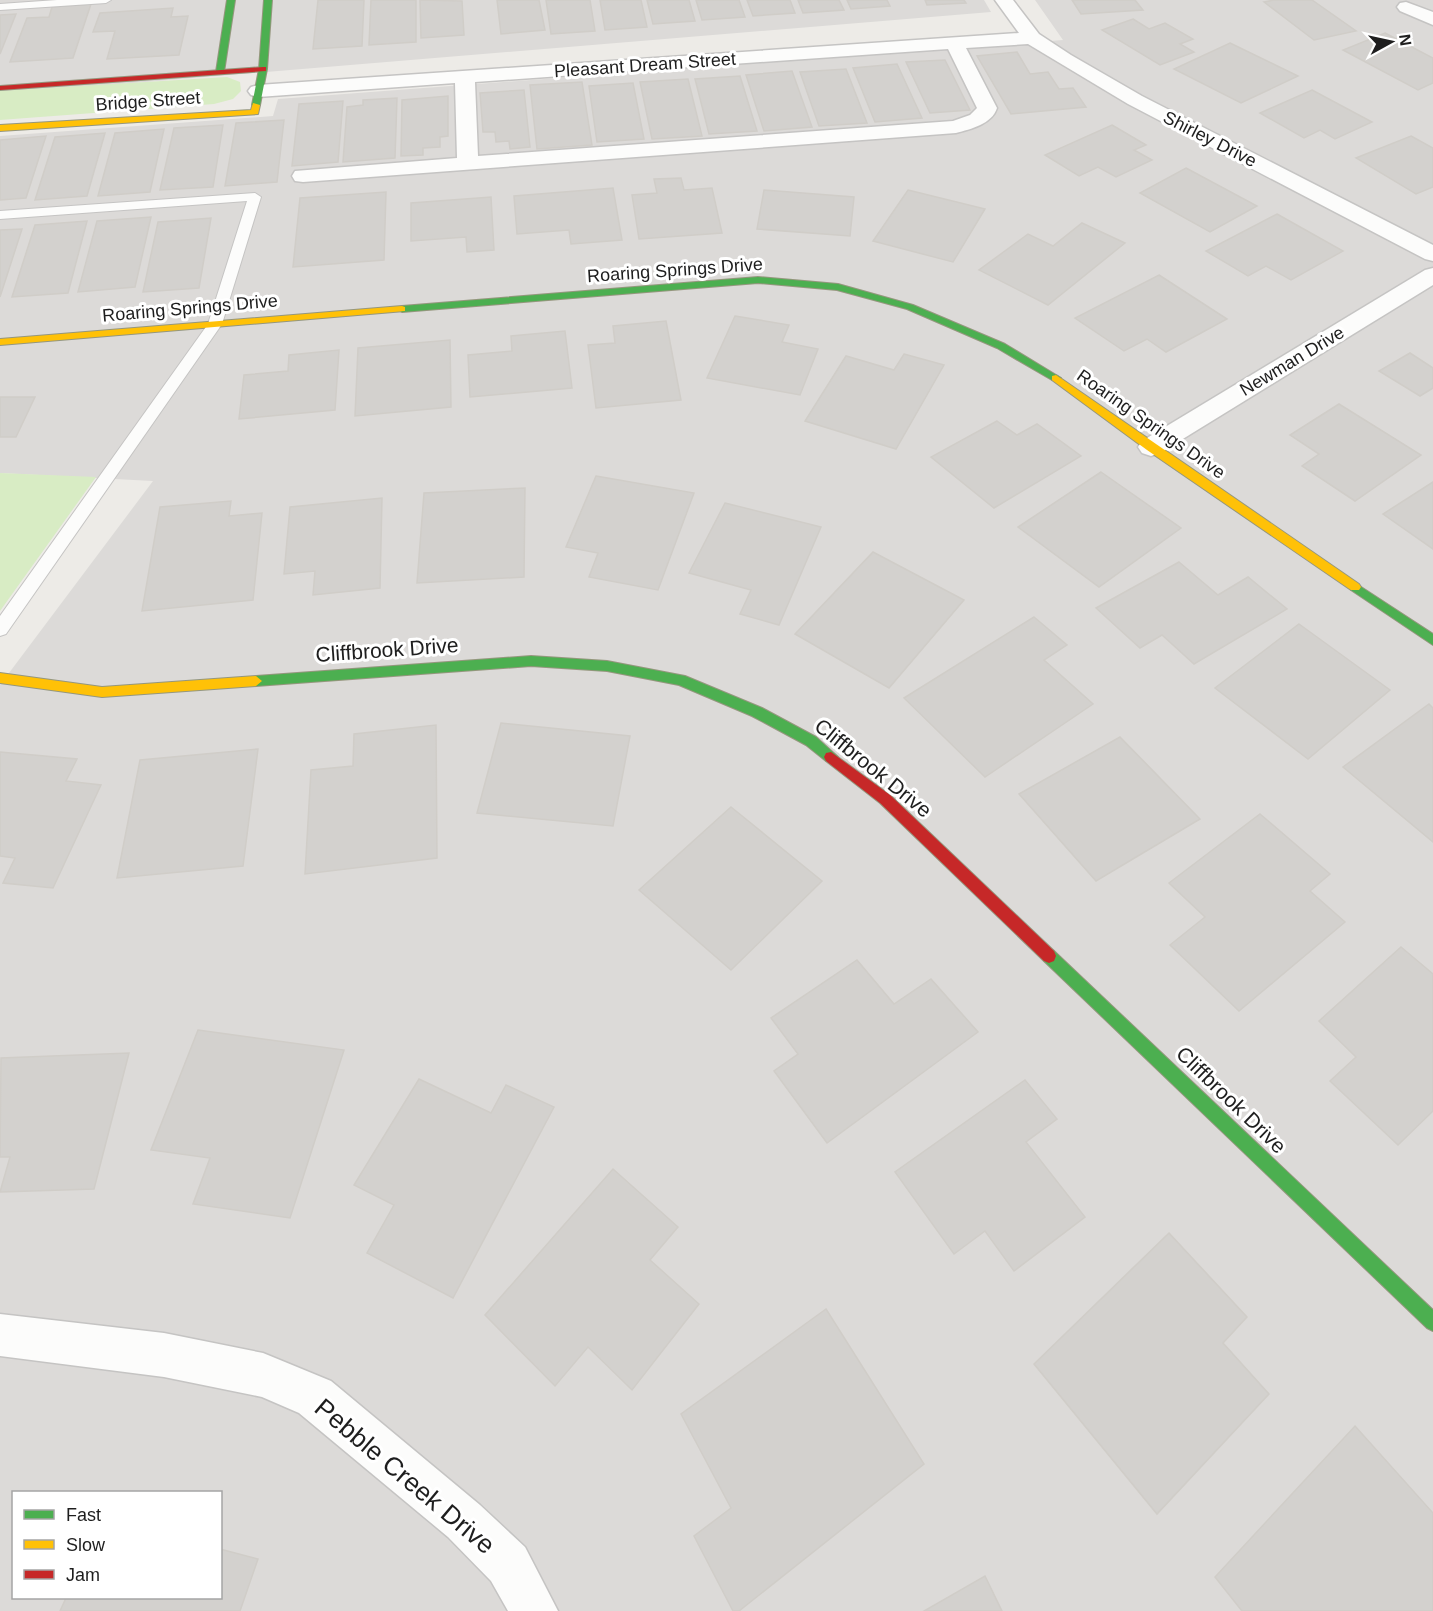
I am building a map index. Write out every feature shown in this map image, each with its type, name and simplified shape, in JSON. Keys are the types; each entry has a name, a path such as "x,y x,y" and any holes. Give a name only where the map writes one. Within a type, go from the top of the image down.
{"street":[{"name":"Bridge Street","path":"220,72 231,0"},
{"name":"Bridge Street","path":"0,128 255,112 263,69 268,0"},
{"path":"1406,7 1433,19"},
{"path":"992,17 1009,8"},
{"name":"Shirley Drive","path":"1009,8 1032,38 1135,100 1433,254"},
{"name":"Pleasant Dream Street","path":"258,91 1032,38"},
{"path":"303,177 956,127 977,119 986,112 987,108 954,43"},
{"path":"263,69 285,67"},
{"name":"Bridge Street","path":"0,88 263,69"},
{"path":"465,77 468,163"},
{"name":"Newman Drive","path":"1151,447 1433,274"},
{"name":"Roaring Springs Drive","path":"0,342 758,280 838,287 910,307 1001,346 1054,378 1433,640"},
{"name":"Cliffbrook Drive","path":"0,678 102,692 531,661 607,666 681,680 757,712 811,741 885,799 1433,1322"},
{"name":"Pebble Creek Drive","path":"0,1335 164,1355 263,1375 315,1397 464,1521 508,1564 534,1611"}],"lane":[{"path":"0,7 106,0"},
{"path":"0,214 255,197 214,324 0,629"}],"shaded area":[{"path":"0,0 984,0 991,12 0,94"},
{"path":"1035,0 1433,0 1433,1611 0,1611 0,685 153,481 0,473 0,136 273,116 278,99 1063,40"}],"green space":[{"path":"227,77 240,82 241,91 233,99 214,104 0,120 0,91"},
{"path":"0,473 96,477 0,611"}],"building":[{"path":"318,0 364,0 362,46 313,49"},
{"path":"371,0 416,0 416,42 369,45"},
{"path":"420,0 462,1 464,35 421,38"},
{"path":"497,0 539,0 545,30 501,34"},
{"path":"546,0 590,0 595,31 551,34"},
{"path":"600,0 641,0 647,27 605,30"},
{"path":"647,0 689,0 695,21 653,24"},
{"path":"696,0 739,0 745,17 702,20"},
{"path":"747,0 790,0 795,13 753,16"},
{"path":"798,0 839,0 844,10 803,13"},
{"path":"847,0 887,0 890,6 851,9"},
{"path":"925,0 964,0 966,3 927,5"},
{"path":"1072,0 1135,0 1143,10 1081,14"},
{"path":"1312,0 1356,31 1314,40 1264,2"},
{"path":"91,4 73,58 10,62 27,18 49,17 52,7"},
{"path":"173,8 171,17 188,16 179,55 107,59 115,31 93,32 100,13"},
{"path":"16,14 0,54 0,15"},
{"path":"1133,19 1149,29 1165,23 1193,39 1180,44 1194,52 1160,65 1102,30"},
{"path":"1385,33 1433,58 1433,83 1418,90 1343,50"},
{"path":"1230,43 1298,76 1241,103 1174,69"},
{"path":"1017,52 1030,74 1048,72 1059,89 1073,88 1086,107 1011,114 977,56"},
{"path":"945,60 970,110 930,113 906,62"},
{"path":"897,64 922,118 875,122 853,68"},
{"path":"846,69 867,123 819,126 800,72"},
{"path":"792,71 812,127 764,131 746,75"},
{"path":"740,76 757,131 709,134 695,79"},
{"path":"688,79 702,136 652,139 640,82"},
{"path":"582,82 592,145 537,149 530,85"},
{"path":"633,83 644,139 597,142 589,86"},
{"path":"524,90 530,147 510,149 509,141 496,142 495,132 483,132 480,93"},
{"path":"1312,90 1372,122 1335,139 1320,130 1304,138 1260,113"},
{"path":"448,96 448,136 440,137 440,147 423,148 423,155 401,156 402,100"},
{"path":"397,98 395,158 343,162 347,107 363,105 363,100"},
{"path":"343,101 338,162 292,166 299,104"},
{"path":"284,120 277,182 225,186 236,123"},
{"path":"223,125 213,187 160,190 174,128"},
{"path":"1112,125 1146,145 1134,150 1152,160 1116,177 1098,167 1079,176 1045,155"},
{"path":"164,129 150,192 98,196 115,133"},
{"path":"105,133 87,196 35,200 55,137"},
{"path":"46,136 26,198 0,200 0,140"},
{"path":"1411,136 1433,148 1433,187 1416,194 1356,158"},
{"path":"1186,168 1257,206 1210,232 1140,193"},
{"path":"681,178 684,190 712,188 722,233 639,239 632,195 657,193 654,179"},
{"path":"613,188 622,240 571,244 569,230 517,234 514,196"},
{"path":"764,190 854,197 850,236 757,229"},
{"path":"908,190 985,209 953,262 873,241"},
{"path":"386,192 384,260 293,267 300,198"},
{"path":"491,197 494,250 467,252 466,237 411,241 411,203"},
{"path":"1277,214 1343,251 1291,280 1266,266 1248,276 1206,251"},
{"path":"151,217 135,287 78,292 97,221"},
{"path":"211,218 199,288 143,292 158,222"},
{"path":"87,221 68,293 12,297 35,225"},
{"path":"1082,223 1125,243 1048,305 979,270 1028,234 1053,246"},
{"path":"22,229 0,297 0,230"},
{"path":"1159,275 1227,319 1166,352 1147,339 1124,351 1075,318"},
{"path":"735,316 789,325 782,342 818,349 800,395 707,378"},
{"path":"666,321 681,400 596,408 588,345 615,343 613,326"},
{"path":"565,331 572,388 470,397 468,355 512,351 511,336"},
{"path":"450,340 451,407 355,416 358,348"},
{"path":"339,350 335,410 239,419 244,375 288,371 289,355"},
{"path":"1410,353 1433,368 1433,388 1420,396 1379,371"},
{"path":"904,354 944,365 896,449 805,421 846,356 894,370"},
{"path":"0,397 35,397 16,437 0,437"},
{"path":"1339,404 1421,455 1355,501 1302,466 1319,454 1290,435"},
{"path":"997,421 1017,435 1037,424 1081,456 994,508 931,457"},
{"path":"1101,472 1181,528 1099,587 1018,527"},
{"path":"596,476 694,493 658,590 589,577 598,553 566,547"},
{"path":"1433,482 1433,549 1383,514"},
{"path":"525,488 524,577 417,583 424,493"},
{"path":"382,498 380,588 313,595 315,571 284,574 290,507"},
{"path":"231,501 229,516 262,513 253,600 142,611 160,507"},
{"path":"725,503 821,527 779,625 740,614 751,590 689,573"},
{"path":"873,552 964,600 889,688 795,634"},
{"path":"1179,562 1218,595 1248,577 1287,609 1194,664 1162,635 1140,648 1096,608"},
{"path":"1034,617 1067,645 1044,660 1093,704 985,777 904,698"},
{"path":"1299,624 1390,690 1308,759 1215,688"},
{"path":"1429,704 1433,708 1433,842 1343,767"},
{"path":"501,723 630,736 613,826 477,813"},
{"path":"436,725 437,858 305,874 311,770 353,766 354,734"},
{"path":"1120,737 1200,819 1096,881 1019,794"},
{"path":"258,749 243,866 117,878 140,760"},
{"path":"0,752 77,759 66,781 101,785 53,888 3,883 15,858 0,856"},
{"path":"731,807 822,881 731,970 639,890"},
{"path":"1260,814 1330,874 1310,891 1345,922 1239,1011 1170,945 1205,917 1169,883"},
{"path":"1401,947 1433,974 1433,1111 1398,1145 1330,1081 1356,1057 1319,1021"},
{"path":"857,960 894,1004 931,979 978,1032 827,1143 774,1071 798,1054 771,1018"},
{"path":"198,1030 344,1050 290,1218 193,1204 210,1158 151,1150"},
{"path":"129,1053 94,1189 0,1192 10,1157 0,1157 1,1058"},
{"path":"419,1079 491,1113 506,1085 554,1107 453,1298 367,1253 394,1205 354,1185"},
{"path":"1025,1080 1057,1119 1026,1142 1085,1217 1014,1271 985,1231 954,1254 895,1172"},
{"path":"613,1169 678,1227 650,1260 699,1304 632,1390 588,1347 555,1386 485,1315"},
{"path":"1169,1233 1247,1317 1223,1343 1269,1394 1157,1514 1034,1364"},
{"path":"826,1309 924,1464 739,1611 733,1611 694,1536 731,1508 681,1414"},
{"path":"1355,1426 1433,1513 1433,1611 1242,1611 1215,1577"},
{"path":"222,1550 258,1559 240,1611 60,1611 66,1599 222,1599"},
{"path":"985,1576 1002,1611 924,1611"}],"traffic: fast":[{"path":"220,72 231,0"},
{"path":"256,105 263,69 268,0"},
{"path":"402,309 758,280 838,287 910,307 1001,346 1056,378"},
{"path":"1355,587 1433,640"},
{"path":"256,681 531,661 607,666 681,680 757,712 811,741 831,757"},
{"path":"1049,956 1433,1322"}],"traffic: slow":[{"path":"0,128 255,112 256,105"},
{"path":"0,342 402,309"},
{"path":"1056,378 1151,447 1355,587"},
{"path":"0,678 102,692 256,681"}],"traffic: jam":[{"path":"0,88 263,69"},
{"path":"831,757 885,799 1049,956"}]}
